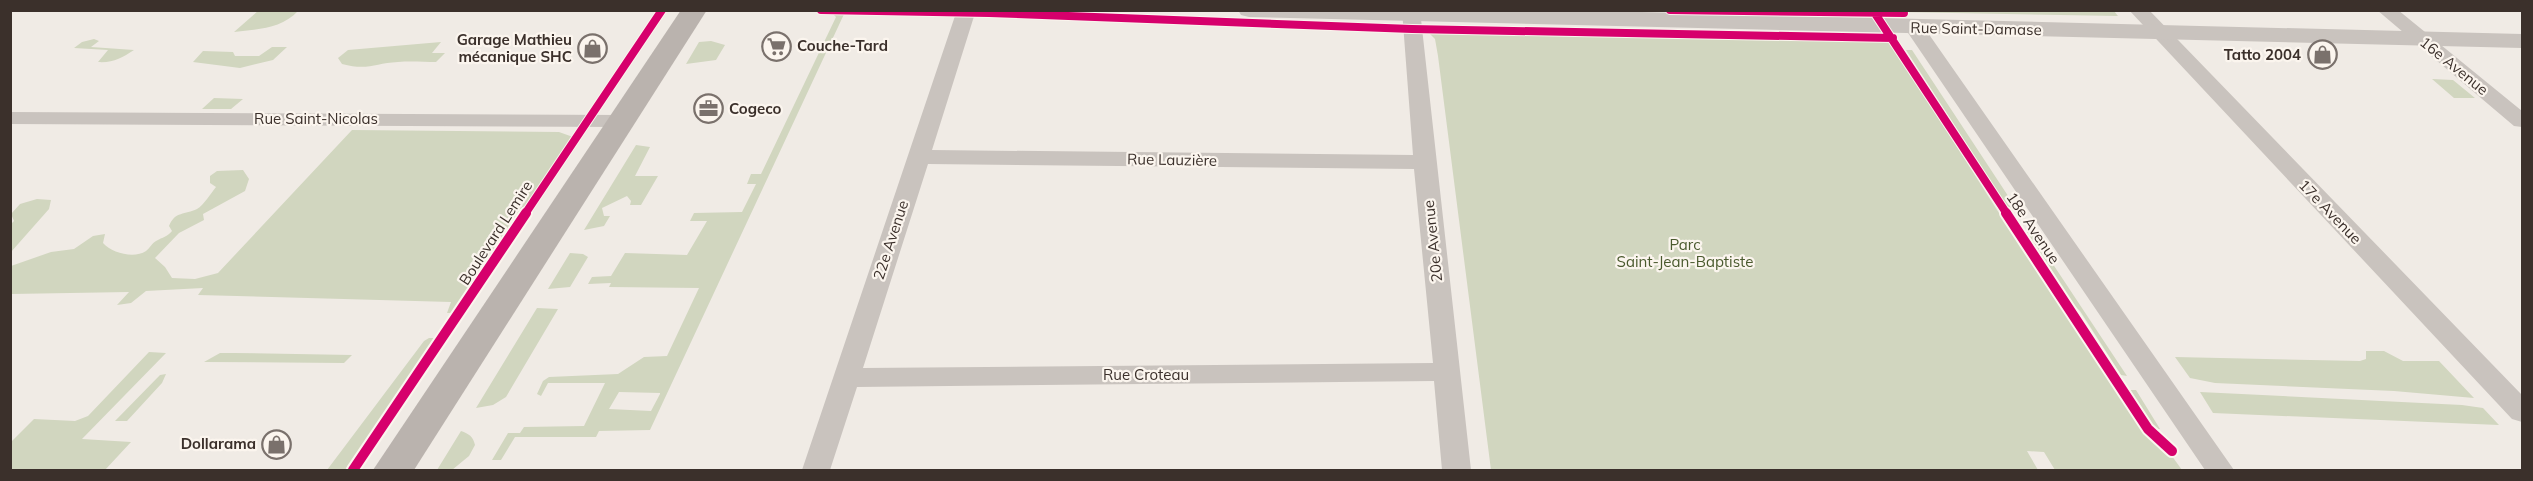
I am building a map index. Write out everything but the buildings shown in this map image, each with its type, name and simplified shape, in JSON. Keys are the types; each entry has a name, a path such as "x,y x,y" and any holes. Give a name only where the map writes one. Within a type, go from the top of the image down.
{"main road":[{"path":"393,471 694,10"}],"street":[{"name":"22e Avenue","path":"816,471 967,10"},
{"name":"Rue Saint-Damase","path":"1249,10 1659,16 1914,27 2523,41"},
{"name":"17e Avenue","path":"2138,10 2523,412"},
{"name":"16e Avenue","path":"2386,10 2523,121"},
{"name":"20e Avenue","path":"1412,13 1457,471"},
{"name":"18e Avenue","path":"1914,27 2220,471"},
{"name":"Rue Saint-Nicolas","path":"10,118 622,121"},
{"name":"Rue Lauzière","path":"919,157 1425,162"},
{"name":"Rue Croteau","path":"846,378 1447,372"}],"green space":[{"path":"259,10 298,11 277,25 234,32"},
{"path":"2114,10 2118,16 1843,11"},
{"path":"845,12 650,430 599,431 596,437 515,437 501,460 492,460 508,433 520,433 524,427 584,426 605,383 548,383 541,396 537,394 543,381 549,377 618,374 644,357 667,356 699,288 609,287 611,283 588,284 592,277 611,276 625,253 687,255 707,221 690,221 694,213 742,212 756,184 747,184 751,174 761,174 836,17 833,14","holes":["619,392 660,393 651,411 609,409"]},
{"name":"Parc Saint-Jean-Baptiste","path":"1427,31 1890,42 2142,430 2169,452 2182,470 2055,470 2044,452 2027,451 2038,470 1491,470 1438,56 1435,39"},
{"path":"94,39 99,41 91,47 134,50 108,62 98,62 108,50 74,48 82,42"},
{"path":"711,41 725,45 716,60 686,64 699,42"},
{"path":"441,42 432,53 445,53 436,62 398,62 358,67 342,64 338,58 348,50"},
{"path":"272,47 287,47 273,60 240,68 193,62 203,51 233,52 235,56 259,56"},
{"path":"1906,50 1912,50 2018,211 2010,211"},
{"path":"2432,79 2453,80 2475,98 2454,98"},
{"path":"214,98 243,99 231,109 202,109"},
{"path":"352,130 559,132 573,137 455,313 447,313 451,302 198,295 203,288 146,291 131,303 117,305 129,292 11,294 11,266 51,252 74,249 93,236 105,234 103,243 123,254 135,255 146,251 172,231 169,226 174,218 197,209 205,202 216,187 210,183 210,176 217,171 243,170 249,179 245,191 203,214 204,220 179,233 155,258 172,278 195,279 218,273"},
{"path":"636,145 650,147 635,176 658,176 641,205 630,205 631,201 627,196 602,208 604,216 610,216 604,226 584,230"},
{"path":"37,199 51,200 49,209 11,252 11,224 14,221 11,214 20,204"},
{"path":"2031,231 2127,376 2121,375 2080,311 2057,284 2026,232"},
{"path":"570,253 583,254 588,257 570,287 548,289"},
{"path":"537,308 558,309 506,397 493,405 476,408"},
{"path":"437,338 345,470 327,470 424,341"},
{"path":"2366,351 2384,351 2403,361 2439,361 2474,398 2394,391 2215,383 2190,378 2175,357 2360,361 2366,359"},
{"path":"149,352 166,353 82,439 131,442 105,470 11,470 11,442 34,419 75,421 88,416"},
{"path":"220,353 352,355 344,363 204,362"},
{"path":"166,374 162,383 127,421 115,421 160,375"},
{"path":"2127,390 2136,390 2160,429 2152,430"},
{"path":"2200,392 2462,405 2483,408 2499,425 2213,413"},
{"path":"461,431 470,436 475,445 469,456 452,470 437,470"}],"cycle path":[{"name":"Boulevard Lemire","path":"353,470 662,10"},
{"path":"821,10 989,13 1412,29 1893,38"},
{"path":"1670,10 1904,13"},
{"path":"1876,15 2148,429 2172,451"}],"place":[{"name":"Couche-Tard","path":"776,46"},
{"name":"Garage Mathieu mécanique SHC","path":"593,49"},
{"name":"Tatto 2004","path":"2322,55"},
{"name":"Cogeco","path":"708,109"},
{"name":"Dollarama","path":"277,444"}]}
